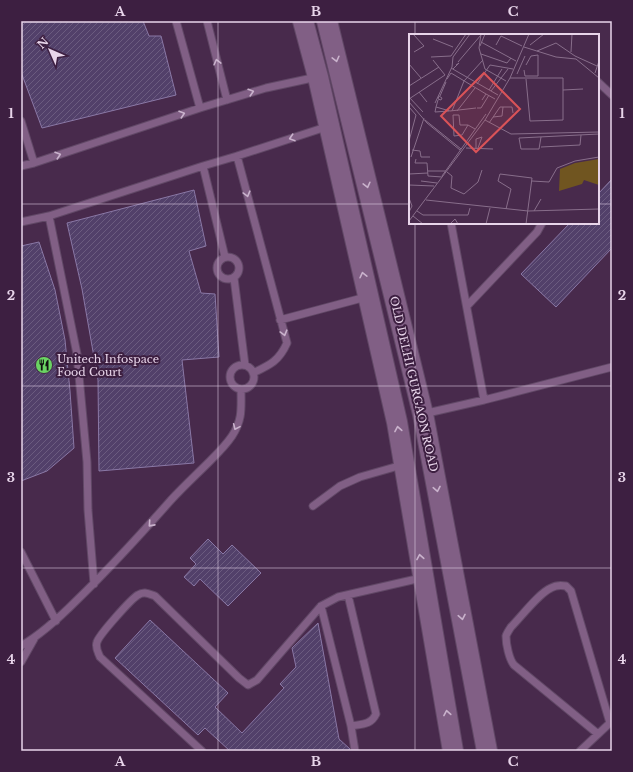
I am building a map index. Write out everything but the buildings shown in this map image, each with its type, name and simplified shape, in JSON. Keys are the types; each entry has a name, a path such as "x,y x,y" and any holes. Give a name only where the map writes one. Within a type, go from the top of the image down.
{"main road":[{"path":"303,21 318,77 397,422 453,751"},
{"name":"OLD DELHI GURGAON ROAD","path":"327,21 423,414 487,751"}],"lane":[{"path":"176,21 200,108"},
{"path":"207,21 227,100"},
{"path":"21,166 266,88 318,77"},
{"path":"599,83 612,95"},
{"path":"21,121 34,163"},
{"path":"21,222 49,216 329,126"},
{"path":"237,156 287,343 274,362 253,373"},
{"path":"203,166 224,257"},
{"path":"49,216 77,354 87,462 88,510 94,584"},
{"path":"451,224 484,400"},
{"path":"467,306 537,232 541,224"},
{"path":"224,257 234,259 239,266 239,271 234,278 225,280 221,278 216,270 218,262 224,257"},
{"path":"234,278 246,365 253,373 253,381 248,387 241,389 233,386 230,374 234,368 246,365"},
{"path":"280,320 369,296"},
{"path":"423,414 612,367"},
{"path":"21,646 34,638 56,620 94,584 143,533 172,499 222,448 232,436 242,412 241,389"},
{"path":"313,506 340,486 360,477 404,464"},
{"path":"21,552 56,620"},
{"path":"202,751 100,657 96,648 97,642 102,633 138,594 147,593 155,596 248,685 257,680 321,606 338,597 424,577"},
{"path":"580,751 611,722 571,591 566,586 559,585 544,592 511,627 506,636 509,656 514,665 598,734"},
{"path":"348,595 376,714 374,719 369,723 351,726"},
{"path":"321,606 356,751"},
{"path":"21,662 34,638"}],"place":[{"name":"Unitech Infospace Food Court","path":"44,365"}]}
